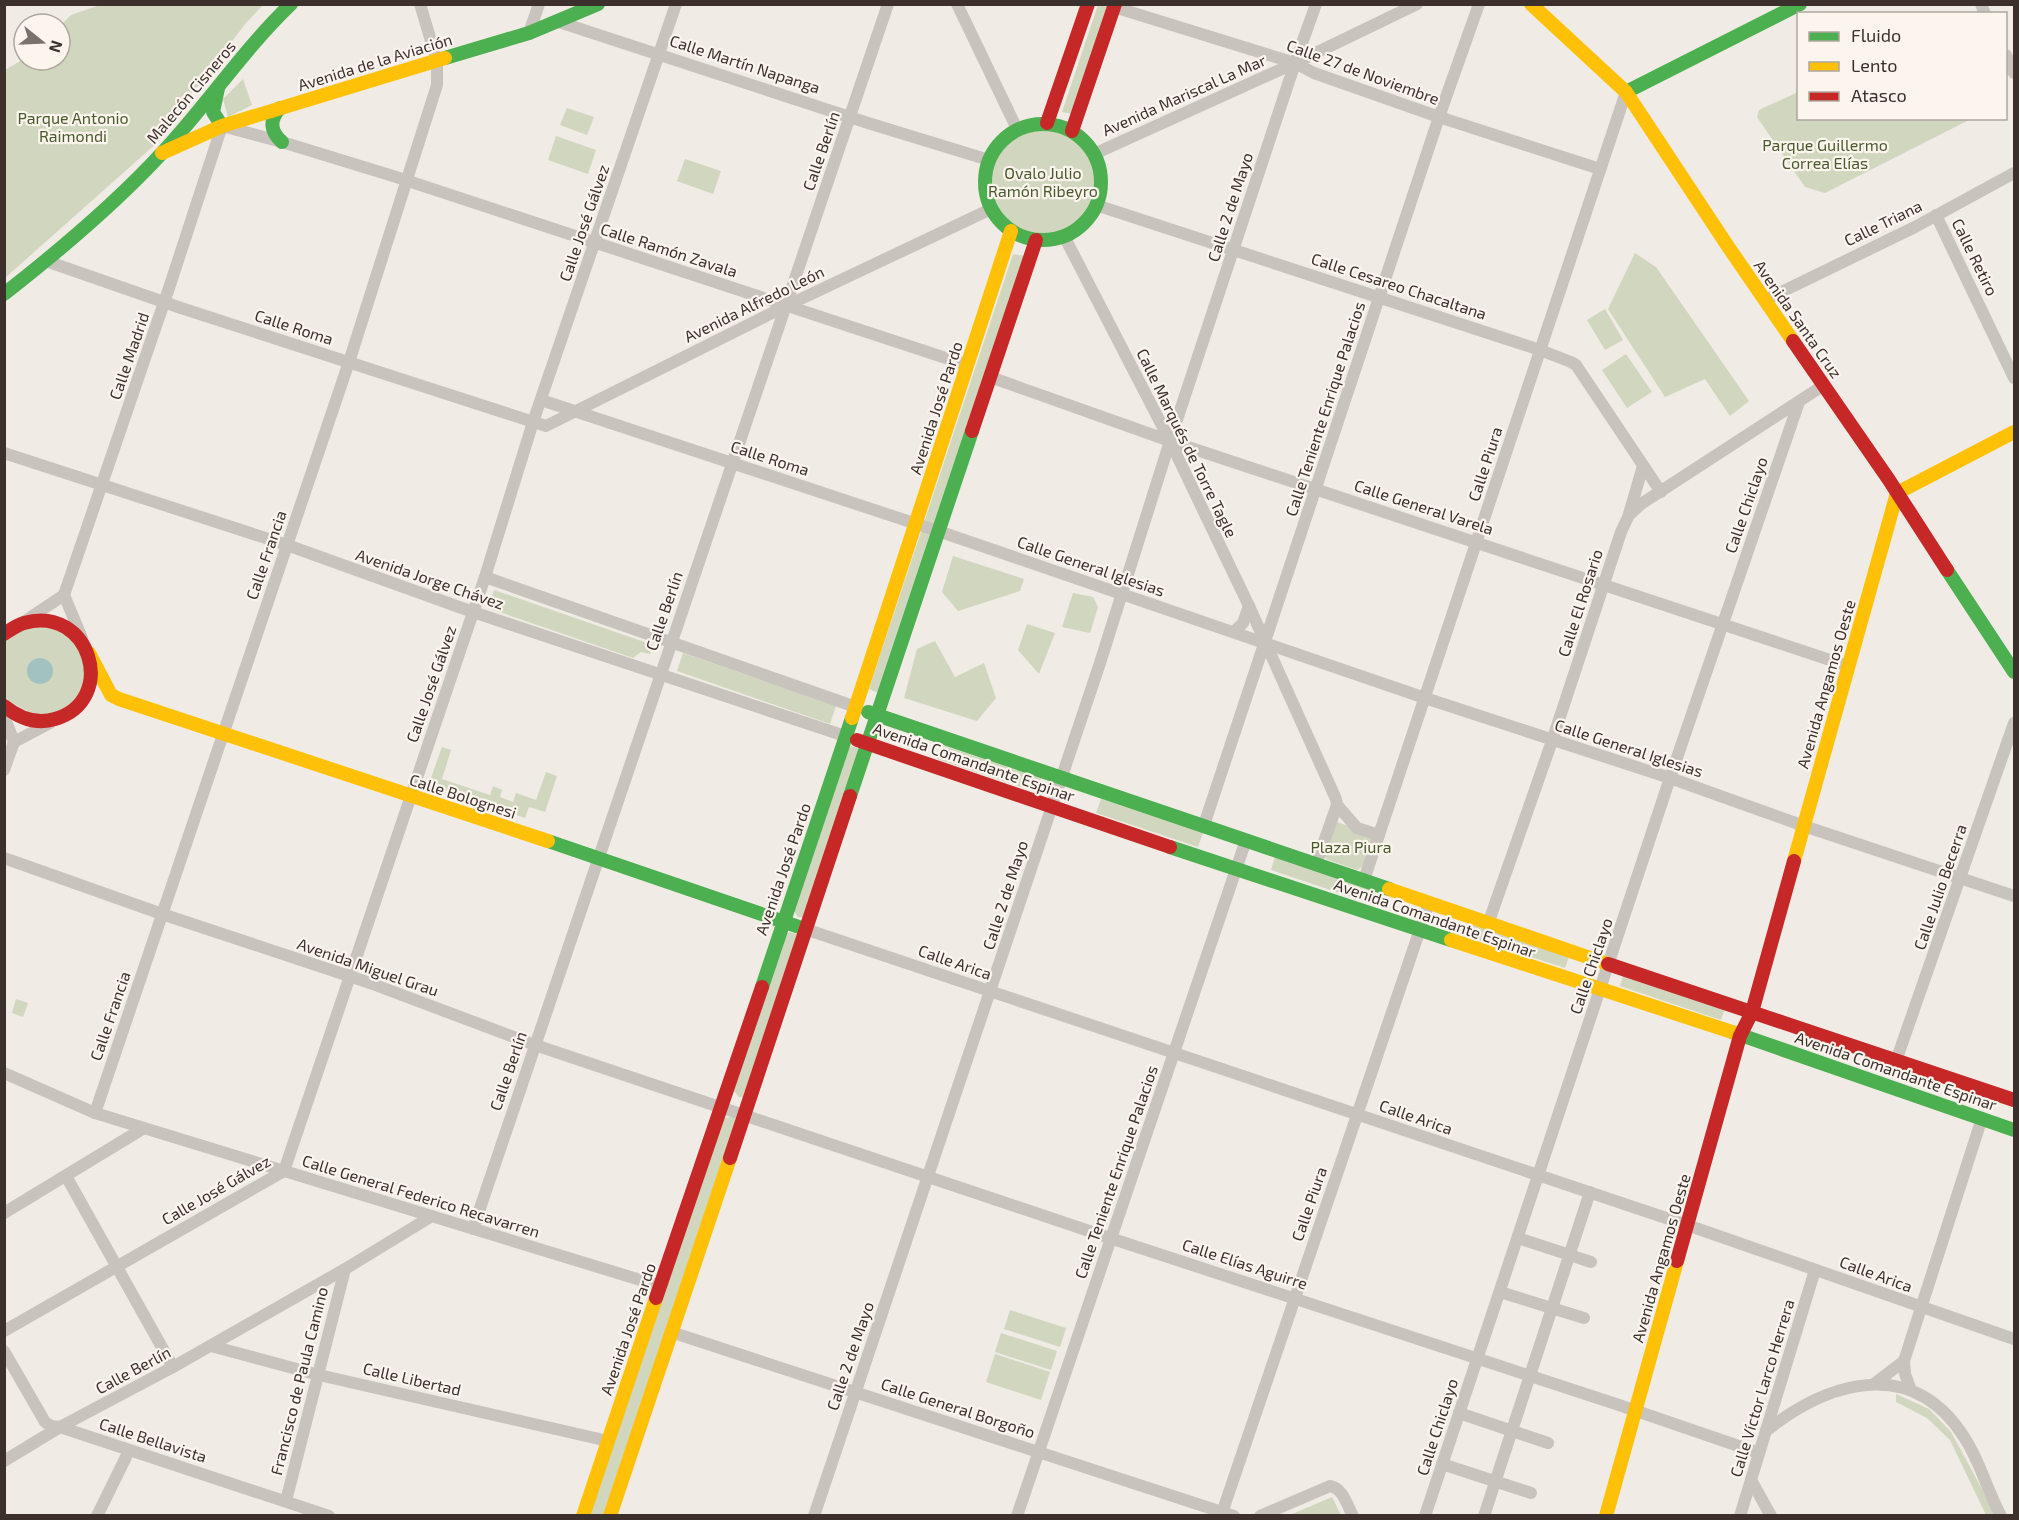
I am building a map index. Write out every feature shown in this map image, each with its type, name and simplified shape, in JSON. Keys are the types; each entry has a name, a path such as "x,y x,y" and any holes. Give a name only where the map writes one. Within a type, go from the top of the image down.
{"main road":[{"name":"Malecón Cisneros","path":"4,294 46,261 162,153 218,85 291,4"},
{"name":"Avenida de la Aviación","path":"162,153 222,126 529,33 598,4"},
{"path":"1047,123 1088,4"},
{"name":"Avenida Santa Cruz","path":"1531,4 1626,92 1726,245 1898,493 2014,672"},
{"path":"1626,92 1780,9 1800,4"},
{"path":"1072,130 1114,6"},
{"path":"218,85 213,112 222,126"},
{"path":"280,108 273,116 271,125 273,134 282,142"},
{"path":"1047,123 1072,130 1085,141 1099,164 1101,181 1096,205 1086,221 1076,230 1064,236 1036,240 1025,238 1011,231 1000,221 991,209 984,183 989,160 1000,142 1017,129 1032,124 1047,123"},
{"name":"Avenida José Pardo","path":"583,1515 782,921 856,708 1011,231"},
{"path":"613,1515 671,1332 1036,240"},
{"path":"1898,493 2014,432"},
{"name":"Avenida Angamos Oeste","path":"1606,1515 1641,1412 1898,493"},
{"path":"4,706 30,721 45,722 111,695 76,633 57,622 43,619 11,629"},
{"path":"64,716 82,700 89,687 92,670 87,649"},
{"name":"Calle Bolognesi","path":"111,695 805,929"},
{"name":"Avenida Comandante Espinar","path":"856,708 1204,825 1488,924 2014,1100"},
{"name":"Avenida Comandante Espinar","path":"845,736 2014,1130"},
{"path":"1936,1102 1945,1077"},
{"name":"Avenida Angamos Oeste","path":"1618,1515 1641,1412"}],"street":[{"name":"Calle Francia","path":"95,1113 287,545 438,85 437,61 420,4"},
{"path":"529,33 539,4"},
{"name":"Calle José Gálvez","path":"4,1331 284,1171 485,577 533,422 676,4"},
{"name":"Calle Berlín","path":"473,1229 888,4"},
{"path":"957,4 1017,129"},
{"name":"Calle 2 de Mayo","path":"814,1515 1100,663 1170,441 1316,4"},
{"name":"Avenida Mariscal La Mar","path":"1094,154 1295,63 1417,4"},
{"name":"Calle Teniente Enrique Palacios","path":"1204,825 1439,117 1479,4"},
{"name":"Calle 27 de Noviembre","path":"1114,6 1295,63 1314,73 1439,117 1600,169"},
{"name":"Calle Martín Napanga","path":"559,22 989,160"},
{"path":"2007,57 2014,73"},
{"name":"Calle Piura","path":"1364,880 1626,92"},
{"name":"Calle Ramón Zavala","path":"222,126 406,180 967,365"},
{"name":"Calle Madrid","path":"64,595 222,126"},
{"name":"Calle Triana","path":"1765,300 1936,215 2014,173"},
{"name":"Calle Cesareo Chacaltana","path":"1096,205 1574,363 1661,492"},
{"name":"Avenida Alfredo León","path":"590,410 786,306 991,209"},
{"name":"Calle Retiro","path":"1936,215 2014,378"},
{"name":"Calle Marqués de Torre Tagle","path":"1064,236 1161,422 1249,606 1337,805 1357,828 1379,835"},
{"name":"Calle Roma","path":"46,261 164,302 533,422"},
{"name":"Calle General Varela","path":"990,377 1170,441 1848,666"},
{"path":"1629,515 1824,384"},
{"name":"Calle Roma","path":"541,400 575,411 590,410 732,463 938,531"},
{"name":"Calle Chiclayo","path":"1425,1515 1540,1176 1670,778 1799,402"},
{"path":"533,422 546,426 575,411"},
{"path":"1781,414 1787,417 1791,427"},
{"path":"1161,422 1170,425 1177,420"},
{"name":"Avenida Jorge Chávez","path":"4,453 287,545 473,612 845,736"},
{"path":"1629,515 1643,466"},
{"name":"Calle El Rosario","path":"1488,924 1552,741 1621,532 1629,515"},
{"name":"Calle General Iglesias","path":"938,531 2014,896"},
{"name":"Avenida Jorge Chávez","path":"485,577 856,708"},
{"path":"11,629 64,595 87,649"},
{"path":"1233,632 1246,618 1249,606"},
{"path":"1258,663 1268,660 1276,666"},
{"path":"4,716 14,742 4,770"},
{"path":"14,742 64,716"},
{"name":"Calle Julio Becerra","path":"1896,1061 2014,723"},
{"path":"1316,864 1337,805"},
{"name":"Calle Teniente Enrique Palacios","path":"1017,1515 1246,840"},
{"name":"Avenida Miguel Grau","path":"4,858 162,914 350,976 535,1045 720,1107"},
{"name":"Calle Piura","path":"1226,1514 1294,1298 1429,903"},
{"name":"Calle Arica","path":"805,929 1590,1192 2014,1339"},
{"name":"Calle General Federico Recavarren","path":"4,1073 95,1113 660,1286"},
{"name":"Calle Elías Aguirre","path":"720,1107 1759,1453"},
{"path":"1911,1390 1905,1374 1904,1361 1982,1118"},
{"path":"4,1213 144,1128"},
{"path":"66,1176 173,1367"},
{"path":"1484,1515 1590,1192"},
{"name":"Calle Berlín","path":"4,1461 60,1427 211,1346 432,1216"},
{"path":"1518,1238 1592,1262"},
{"name":"Francisco de Paula Camino","path":"286,1501 345,1269"},
{"name":"Calle Víctor Larco Herrera","path":"1740,1515 1815,1270"},
{"path":"1500,1292 1584,1318"},
{"name":"Calle General Borgoño","path":"671,1332 1226,1514"},
{"name":"Calle Libertad","path":"211,1346 319,1375 608,1441"},
{"name":"Calle Bellavista","path":"4,1351 45,1422 51,1426 329,1515"},
{"path":"1874,1384 1904,1361"},
{"path":"1766,1431 1785,1416 1809,1402 1849,1387 1874,1384 1911,1390 1931,1401 1963,1434 2001,1515"},
{"path":"1459,1413 1548,1443"},
{"path":"97,1515 126,1457"},
{"path":"1442,1464 1531,1493"},
{"path":"1751,1480 1771,1515"},
{"path":"1260,1515 1330,1486 1335,1486 1340,1490 1353,1515"}],"green space":[{"name":"Parque Antonio Raimondi","path":"103,4 263,5 246,23 184,104 159,141 5,278 5,70 12,66 12,72 72,72 72,15"},
{"path":"1098,5 1115,5 1078,115 1062,112"},
{"path":"243,79 252,105 228,117 223,99"},
{"name":"Parque Guillermo Correa Elías","path":"1797,92 1797,120 1968,120 1825,193 1805,187 1757,117 1759,110"},
{"path":"567,108 594,117 587,135 560,125"},
{"name":"Ovalo Julio Ramón Ribeyro","path":"1043,129 1063,133 1081,144 1092,162 1096,182 1092,202 1081,220 1063,231 1043,235 1023,231 1005,220 994,202 990,182 994,162 1005,144 1023,133"},
{"path":"556,136 596,150 588,174 548,160"},
{"path":"685,159 721,171 713,194 677,181"},
{"path":"1635,253 1656,267 1749,401 1730,416 1705,379 1665,397 1608,309"},
{"path":"1013,254 1025,256 881,694 869,689"},
{"path":"1605,309 1623,340 1605,350 1587,320"},
{"path":"1626,354 1652,392 1627,408 1602,370"},
{"path":"953,556 1024,579 1020,591 958,611 942,592"},
{"path":"494,590 653,645 650,654 641,652 633,658 488,608"},
{"path":"1073,593 1093,597 1098,607 1090,633 1062,627"},
{"path":"38,624 63,630 81,648 86,673 79,696 60,712 36,716 5,699 5,642 15,632"},
{"path":"1027,624 1055,633 1039,674 1018,650"},
{"path":"935,641 955,677 984,663 996,698 977,721 904,698 917,649"},
{"path":"683,653 836,706 830,724 677,671"},
{"path":"941,745 1041,778 1036,792 937,759"},
{"path":"851,746 860,749 803,917 798,917 794,911 848,749"},
{"path":"442,747 451,750 442,779 490,795 493,786 502,790 500,797 513,802 516,793 536,800 546,772 557,776 545,812 529,807 525,818 436,787 431,778"},
{"path":"1101,799 1203,833 1198,847 1096,813"},
{"name":"Plaza Piura","path":"1334,821 1375,835 1365,865 1357,870 1326,859 1323,854"},
{"path":"1275,856 1377,890 1372,904 1271,870"},
{"path":"1468,921 1570,954 1565,968 1463,935"},
{"path":"790,932 799,935 743,1097 739,1097 733,1090 786,934"},
{"path":"1624,972 1726,1006 1721,1020 1620,986"},
{"path":"16,999 28,1003 23,1017 12,1013"},
{"path":"732,1117 737,1120 606,1515 589,1516 723,1118"},
{"path":"1010,1310 1066,1328 1060,1347 1004,1329"},
{"path":"1001,1333 1057,1351 1051,1370 995,1352"},
{"path":"995,1354 1050,1372 1041,1400 986,1382"},
{"path":"1896,1394 1929,1409 1951,1432 1996,1515 1986,1515 1950,1440 1927,1418 1896,1402"},
{"path":"1332,1497 1341,1515 1290,1515"}],"water":[{"path":"40,658 49,662 53,671 49,680 40,684 31,680 27,671 31,662"}],"traffic: fast":[{"path":"4,294 86,227 144,172 257,40 291,4"},
{"path":"445,58 529,33 598,4"},
{"path":"1626,92 1800,4"},
{"path":"218,88 213,112 222,126"},
{"path":"280,108 272,125 275,134 282,142"},
{"path":"1043,124 1065,128 1076,133 1092,149 1100,171 1101,182 1097,204 1092,215 1076,231 1054,239 1043,240 1021,236 1010,231 994,215 986,193 985,182 989,160 994,149 1010,133 1032,125 1043,124"},
{"path":"850,796 972,431"},
{"path":"1947,570 2014,672"},
{"path":"868,712 1389,889"},
{"path":"762,987 852,718"},
{"path":"548,841 805,929"},
{"path":"1170,847 1451,940"},
{"path":"1732,1032 2014,1130"}],"traffic: slow":[{"path":"1531,4 1626,92 1793,341"},
{"path":"162,153 222,126 445,58"},
{"path":"852,718 1011,231"},
{"path":"1897,493 2014,432"},
{"path":"1794,861 1897,493"},
{"path":"89,653 111,695 119,699 548,841"},
{"path":"1389,889 1608,964"},
{"path":"1451,940 1732,1032"},
{"path":"610,1516 730,1158"},
{"path":"1606,1516 1677,1261"},
{"path":"583,1516 656,1298"}],"traffic: jam":[{"path":"1047,123 1088,4"},
{"path":"1072,131 1115,4"},
{"path":"972,431 1036,240"},
{"path":"1793,341 1889,480 1947,570"},
{"path":"4,634 24,623 47,621 66,627 80,640 88,657 91,675 86,693 75,709 55,719 34,721 4,706"},
{"path":"857,740 1170,847"},
{"path":"730,1158 850,796"},
{"path":"1677,1261 1740,1036 1752,1012 1794,861"},
{"path":"1608,964 2014,1100"},
{"path":"656,1298 762,987"}]}
